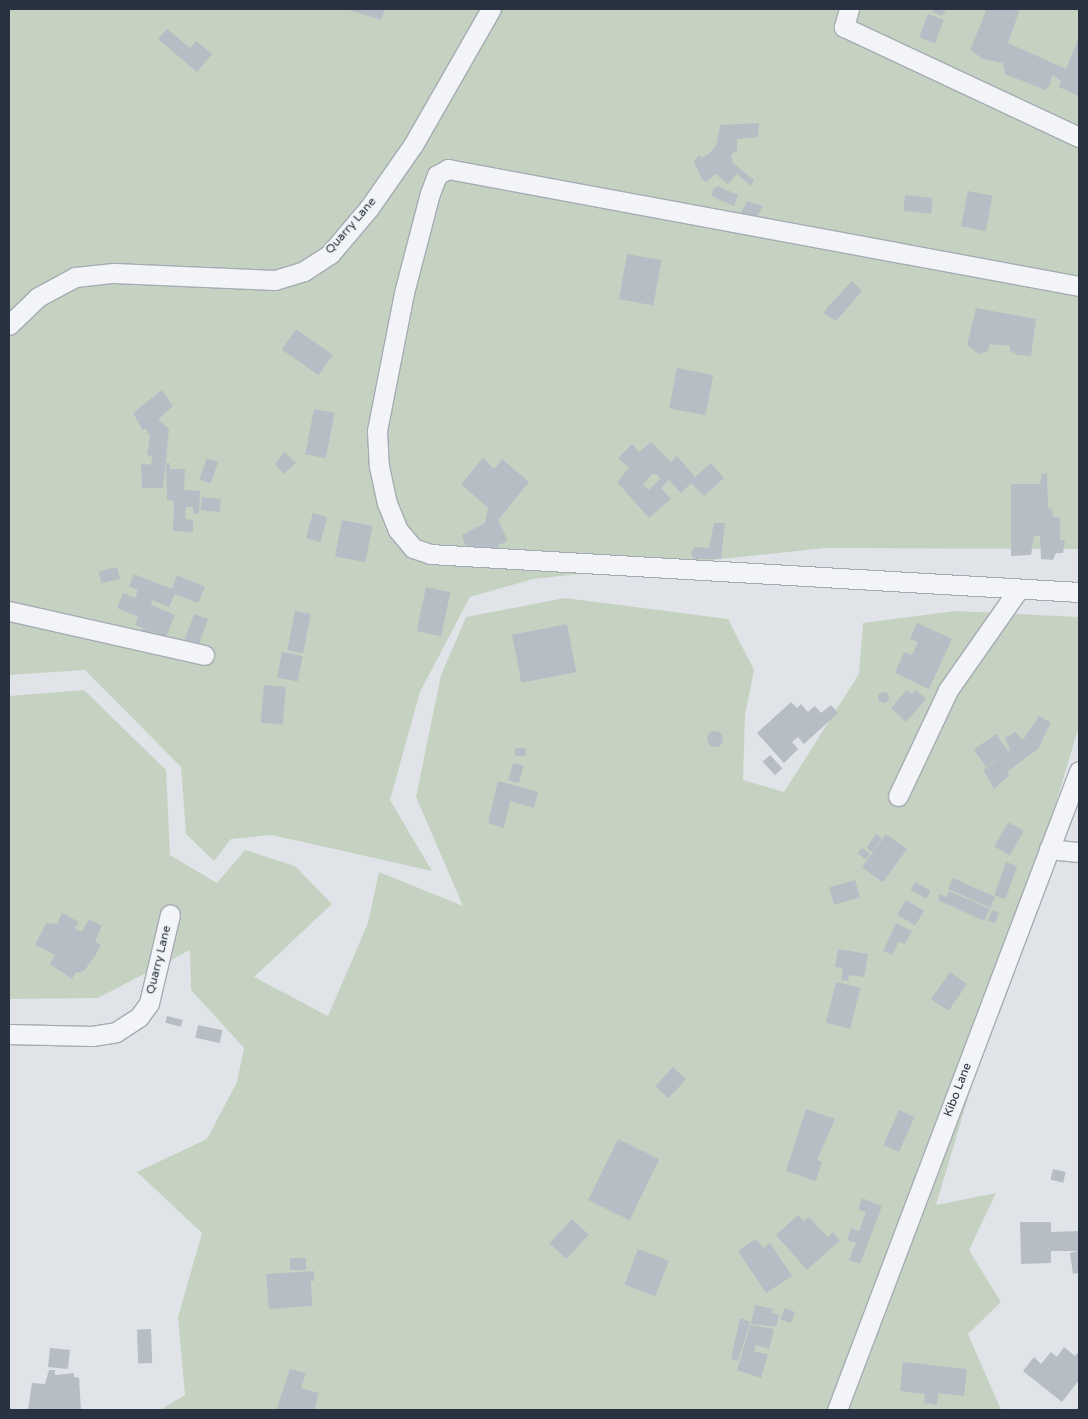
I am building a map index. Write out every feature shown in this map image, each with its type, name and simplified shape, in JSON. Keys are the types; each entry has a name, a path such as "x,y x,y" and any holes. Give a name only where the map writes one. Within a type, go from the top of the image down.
{"street":[{"name":"Quarry Lane","path":"9,325 38,297 75,276 114,272 275,280 304,271 330,254 369,208 412,145 490,9"},
{"path":"849,9 844,27 1079,137"},
{"path":"1079,286 448,168 437,176 430,193 402,302 377,431 378,466 387,503 398,530 413,548 430,554 464,558 508,558 1018,590 1079,592"},
{"path":"898,796 948,690 1018,590"},
{"path":"9,611 204,656"},
{"name":"Kibo Lane","path":"837,1410 1079,771"},
{"path":"1049,850 1079,852"},
{"name":"Quarry Lane","path":"9,1034 92,1036 116,1032 139,1018 149,1003 170,914"}],"green space":[{"path":"9,9 1079,9 1079,549 825,548 533,579 470,597 420,692 390,800 432,871 272,835 231,839 214,861 186,834 181,767 85,670 9,675"},
{"path":"565,598 728,619 754,670 745,715 743,780 784,792 859,674 863,623 956,611 1079,617 1079,726 936,1205 996,1193 969,1250 1001,1302 968,1334 1001,1410 160,1410 185,1395 178,1317 202,1233 137,1172 207,1139 237,1082 244,1048 191,990 190,950 98,998 9,999 9,696 84,690 166,770 170,855 217,883 245,850 295,866 332,904 254,977 328,1016 368,923 379,872 463,906 416,797 441,675 466,617"}],"building":[{"path":"345,9 385,9 381,20"},
{"path":"934,9 947,9 942,16 932,12"},
{"path":"983,9 1020,9 1008,43 1066,69 1079,37 1079,96 1059,87 1061,81 1052,75 1050,85 1045,90 1005,74 1003,63 983,59 970,50 986,11"},
{"path":"928,14 944,20 935,43 919,37"},
{"path":"167,29 190,48 196,41 212,54 197,72 158,39"},
{"path":"759,123 758,137 737,139 737,150 731,155 733,163 754,180 751,186 737,174 728,184 715,174 706,182 702,179 694,162 699,155 702,157 709,154 717,143 720,125"},
{"path":"718,186 738,195 734,206 711,196 714,188"},
{"path":"968,191 993,196 986,231 961,226"},
{"path":"905,195 933,198 931,214 903,211"},
{"path":"747,201 763,206 756,219 740,215"},
{"path":"627,254 661,260 653,305 619,299"},
{"path":"852,281 862,291 836,321 824,313"},
{"path":"976,308 1036,319 1031,356 1018,355 1010,351 1010,346 990,344 988,351 979,354 967,345"},
{"path":"296,329 333,355 319,375 282,349"},
{"path":"677,368 713,375 705,415 669,408"},
{"path":"162,390 173,406 158,419 169,429 163,488 142,488 141,463 151,465 152,456 147,455 150,436 145,428 143,431 133,413"},
{"path":"314,409 335,413 326,458 305,454"},
{"path":"651,442 671,462 677,456 695,477 711,463 724,478 704,496 691,483 681,493 669,480 661,488 671,499 649,518 617,482 629,468 618,458 632,444 639,452","holes":["652,474 657,474 660,479 649,490 643,485"]},
{"path":"284,452 296,463 283,474 275,464"},
{"path":"207,458 218,462 210,484 199,480"},
{"path":"483,458 494,469 502,459 529,482 498,520 507,539 505,543 498,544 498,551 469,558 462,535 485,523 488,508 461,484"},
{"path":"166,463 170,463 170,469 185,469 184,490 200,491 199,514 193,513 193,507 186,507 185,519 193,520 193,532 173,531 174,501 167,500"},
{"path":"1047,473 1048,508 1052,509 1053,517 1060,518 1060,540 1065,540 1063,553 1056,553 1053,560 1041,559 1040,536 1034,536 1031,555 1011,556 1011,484 1040,484 1042,474"},
{"path":"202,497 221,499 220,512 201,510"},
{"path":"313,513 327,517 320,542 306,538"},
{"path":"342,520 372,526 365,562 335,556"},
{"path":"714,523 725,523 721,559 694,559 691,553 694,547 709,548"},
{"path":"117,567 120,579 101,583 99,572"},
{"path":"134,574 172,589 177,575 205,587 198,603 175,594 169,607 152,600 151,605 175,615 166,637 153,632 150,641 139,637 143,628 135,625 138,617 117,608 123,593 135,598 138,590 129,586"},
{"path":"426,587 450,592 441,636 417,631"},
{"path":"295,611 311,614 303,653 287,650"},
{"path":"194,614 208,619 197,650 183,645"},
{"path":"917,623 952,639 929,689 895,673 904,652 912,655 918,642 910,639"},
{"path":"567,624 576,672 521,683 512,635"},
{"path":"282,652 303,656 298,682 277,678"},
{"path":"264,685 286,687 283,725 261,723"},
{"path":"907,690 912,694 916,690 926,699 906,722 891,708"},
{"path":"883,691 889,697 883,703 877,697"},
{"path":"791,702 797,708 801,704 808,712 815,706 821,713 831,705 838,713 804,744 798,737 792,742 798,749 784,763 757,733"},
{"path":"1039,716 1051,722 1038,749 1007,772 1010,775 994,789 983,770 1010,750 1005,738 1015,732 1023,740"},
{"path":"715,731 721,733 723,739 721,745 715,747 709,745 707,739 709,733"},
{"path":"996,734 1008,751 986,767 974,749"},
{"path":"515,748 526,748 526,756 515,756"},
{"path":"770,755 782,768 775,775 763,762"},
{"path":"513,763 524,766 519,783 508,780"},
{"path":"498,781 538,792 534,808 510,801 504,828 488,823"},
{"path":"1008,822 1024,831 1010,855 994,846"},
{"path":"876,834 882,838 872,852 866,848"},
{"path":"886,834 907,849 883,882 862,867"},
{"path":"862,848 870,854 866,860 858,854"},
{"path":"1006,862 1017,866 1005,899 994,895"},
{"path":"953,878 995,897 990,908 948,889"},
{"path":"855,880 860,897 834,905 829,887"},
{"path":"915,882 931,891 926,899 911,890"},
{"path":"949,891 990,909 984,921 938,900 940,894 946,897"},
{"path":"906,900 924,911 915,925 897,915"},
{"path":"992,910 999,913 995,923 988,920"},
{"path":"62,913 79,922 75,928 82,932 89,919 102,926 95,941 101,945 95,956 84,971 75,973 72,979 50,964 55,955 35,945 46,923 57,924"},
{"path":"896,923 912,931 905,944 899,941 892,955 883,951"},
{"path":"838,949 868,954 864,977 849,975 848,981 841,980 843,968 835,967"},
{"path":"950,972 967,984 948,1011 931,999"},
{"path":"836,982 860,988 850,1029 826,1023"},
{"path":"167,1016 183,1020 181,1027 165,1023"},
{"path":"198,1025 222,1030 220,1043 195,1038"},
{"path":"673,1067 686,1079 668,1098 655,1086"},
{"path":"806,1109 835,1119 817,1160 822,1162 816,1181 786,1171"},
{"path":"899,1110 915,1117 899,1152 884,1145"},
{"path":"618,1139 659,1159 630,1220 588,1200"},
{"path":"1053,1169 1066,1172 1063,1183 1051,1180"},
{"path":"862,1198 882,1206 860,1264 849,1260 856,1243 847,1240 851,1228 859,1231 866,1212 858,1209"},
{"path":"798,1215 804,1221 809,1217 828,1237 833,1232 840,1240 807,1270 776,1235"},
{"path":"572,1219 589,1235 566,1259 549,1243"},
{"path":"1020,1222 1051,1222 1051,1232 1078,1231 1079,1251 1051,1251 1051,1263 1021,1264"},
{"path":"756,1239 763,1248 770,1243 792,1276 766,1293 738,1251"},
{"path":"638,1249 669,1261 655,1296 624,1284"},
{"path":"1079,1251 1079,1273 1073,1274 1070,1253"},
{"path":"290,1258 306,1258 306,1270 290,1270"},
{"path":"314,1271 314,1281 311,1281 312,1306 269,1309 266,1274"},
{"path":"755,1305 773,1309 772,1313 779,1315 776,1327 751,1324"},
{"path":"785,1308 795,1312 791,1323 781,1319"},
{"path":"740,1318 750,1322 738,1361 731,1359"},
{"path":"750,1325 774,1329 769,1349 756,1345 754,1352 743,1350"},
{"path":"137,1329 151,1329 152,1363 138,1363"},
{"path":"1064,1347 1075,1356 1079,1351 1079,1380 1062,1402 1023,1371 1034,1357 1041,1364 1051,1352 1057,1357"},
{"path":"50,1348 70,1350 68,1369 48,1367"},
{"path":"743,1350 768,1354 761,1378 737,1370"},
{"path":"903,1362 967,1369 964,1396 938,1393 937,1405 924,1403 925,1394 900,1391"},
{"path":"290,1369 306,1373 301,1388 319,1393 314,1410 276,1410"},
{"path":"49,1370 55,1370 55,1375 74,1373 74,1377 79,1378 81,1410 28,1410 32,1383 45,1384"}]}
